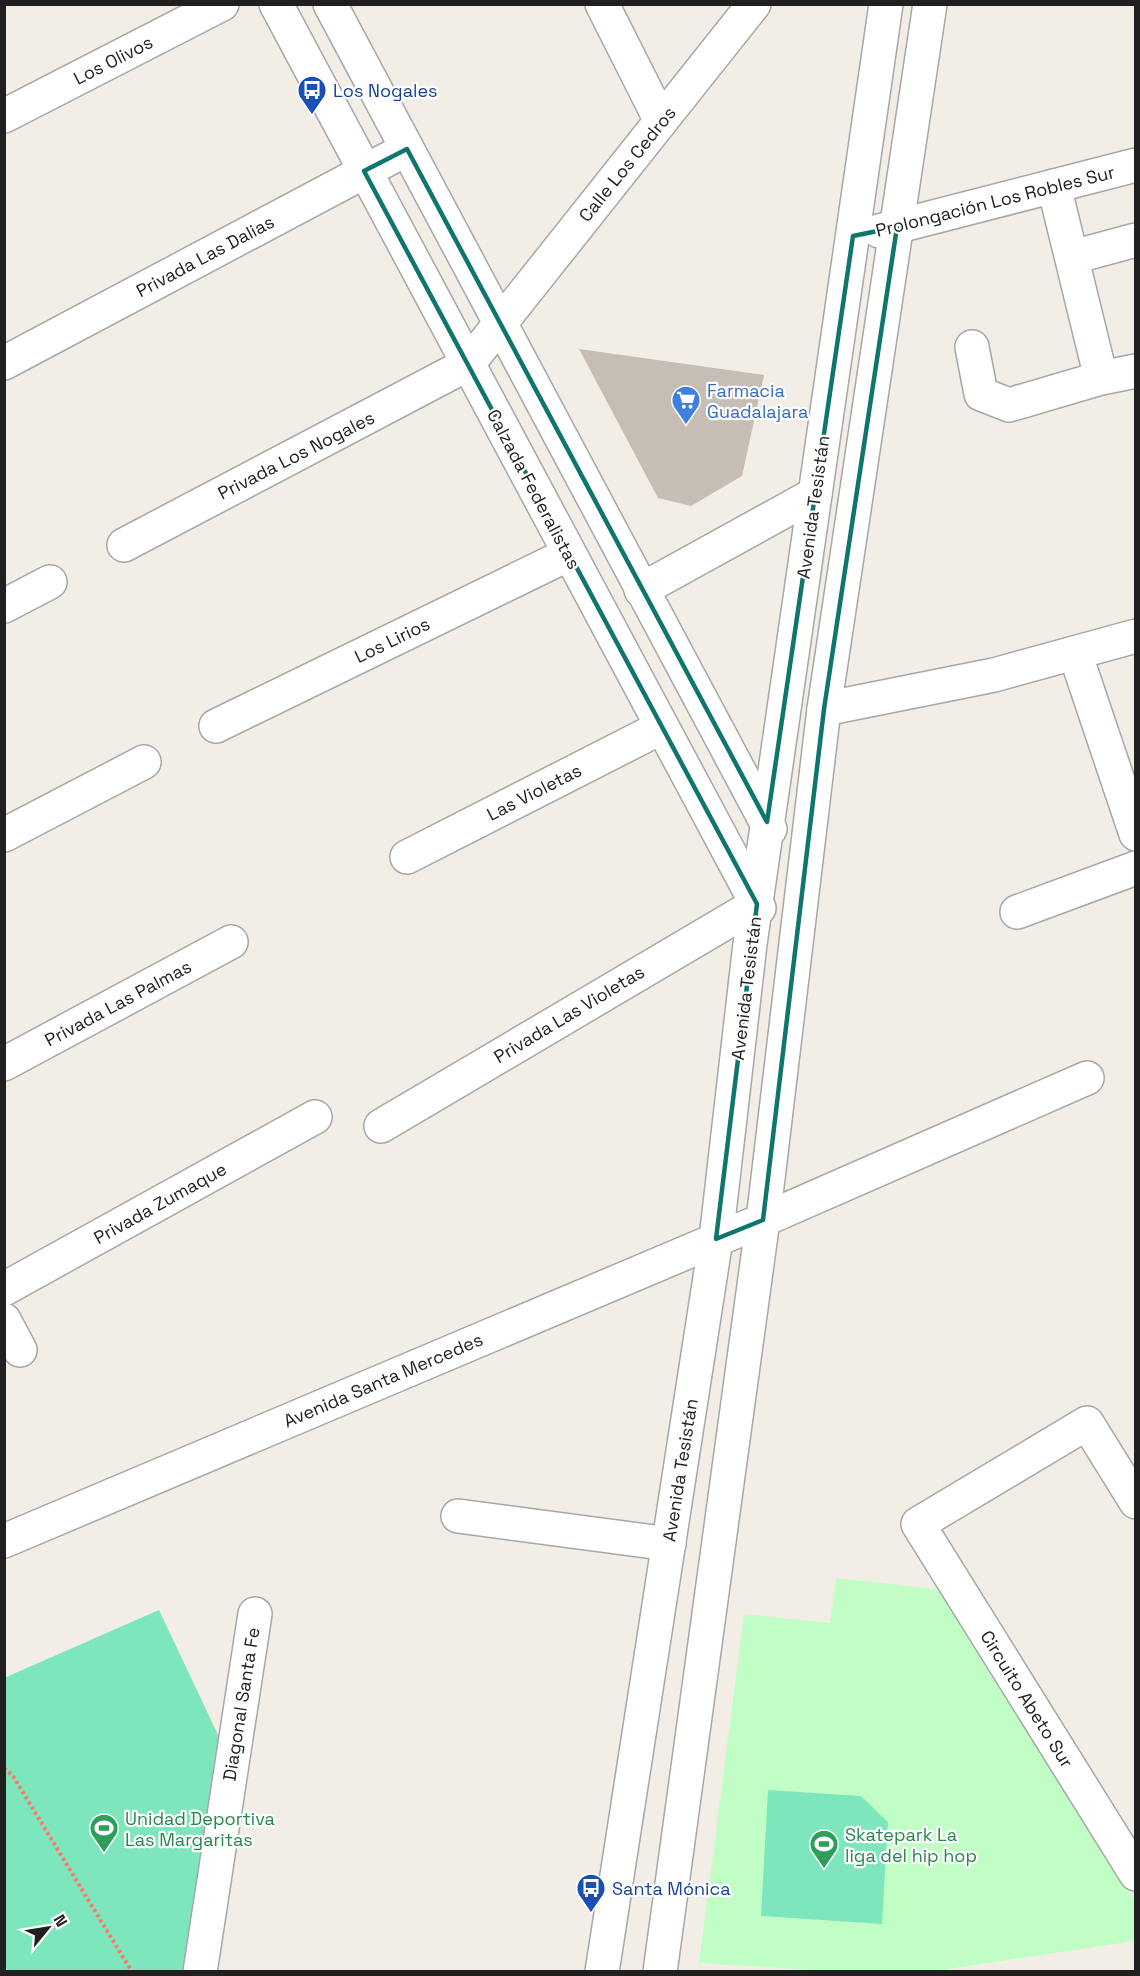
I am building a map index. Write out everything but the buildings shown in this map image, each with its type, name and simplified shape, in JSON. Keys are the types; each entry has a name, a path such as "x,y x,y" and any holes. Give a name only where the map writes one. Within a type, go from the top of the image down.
{"street":[{"name":"Los Olivos","path":"4,116 222,4"},
{"name":"Calzada Federalistas","path":"276,4 792,973"},
{"path":"330,4 802,889"},
{"path":"602,4 661,121"},
{"name":"Calle Los Cedros","path":"468,364 499,322 754,4"},
{"name":"Avenida Tesistán","path":"602,1971 716,1239 750,944 886,4"},
{"path":"660,1971 763,1220 824,709 930,4"},
{"name":"Privada Las Dalias","path":"4,363 406,149"},
{"name":"Prolongación Los Robles Sur","path":"853,236 897,227 1136,165"},
{"path":"1054,186 1058,212 1073,257 1101,378"},
{"path":"1073,257 1136,240"},
{"path":"972,348 981,394 1009,405 1101,378 1136,371"},
{"name":"Privada Los Nogales","path":"124,545 468,364"},
{"path":"641,590 815,494"},
{"name":"Los Lirios","path":"216,726 568,554"},
{"path":"4,606 50,582"},
{"path":"824,709 994,675 1136,636"},
{"path":"1076,653 1136,834"},
{"name":"Las Violetas","path":"407,857 662,727"},
{"path":"4,835 144,762"},
{"path":"1017,912 1136,868"},
{"name":"Privada Las Violetas","path":"381,1126 757,904"},
{"name":"Privada Las Palmas","path":"4,1064 231,942"},
{"name":"Avenida Santa Mercedes","path":"4,1541 763,1220 1087,1078"},
{"name":"Privada Zumaque","path":"4,1289 315,1117"},
{"path":"4,1320 20,1350"},
{"name":"Circuito Abeto Sur","path":"1136,1502 1087,1423 918,1524 1136,1874"},
{"path":"458,1516 669,1544"},
{"name":"Diagonal Santa Fe","path":"200,1971 255,1614"}],"path":[{"path":"4,1768 13,1776 132,1971"}],"highlighted area":[{"path":"407,149 767,822 853,236 897,227 824,709 763,1220 716,1239 757,904 364,171"}],"green space":[{"path":"836,1578 943,1590 1135,1901 1135,1941 935,1971 824,1971 699,1963 744,1614 830,1623"},
{"name":"Unidad Deportiva Las Margaritas","path":"159,1610 219,1737 188,1971 5,1971 4,1678"},
{"name":"Skatepark La liga del hip hop","path":"768,1790 861,1796 888,1822 882,1924 761,1916"}],"place":[{"name":"Los Nogales","path":"312,116"},
{"name":"Farmacia Guadalajara","path":"686,426"},
{"name":"Unidad Deportiva Las Margaritas","path":"104,1854"},
{"name":"Skatepark La liga del hip hop","path":"824,1870"},
{"name":"Santa Mónica","path":"591,1914"}]}
